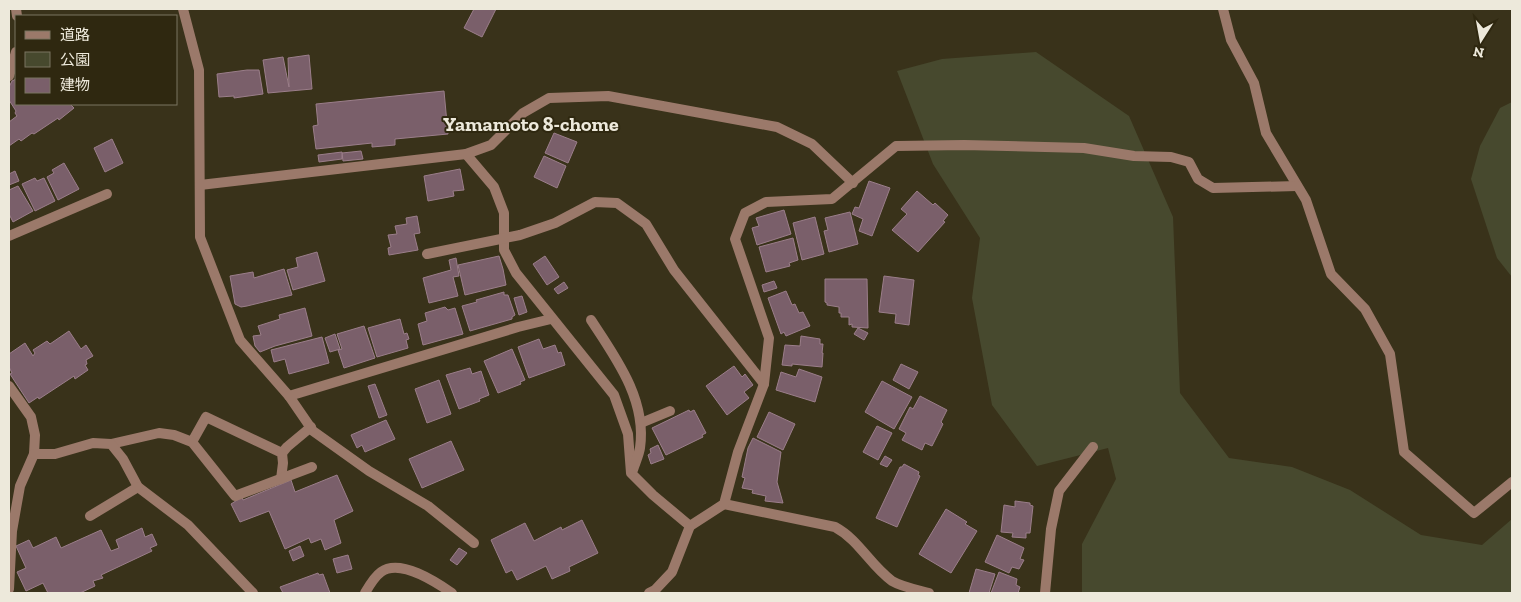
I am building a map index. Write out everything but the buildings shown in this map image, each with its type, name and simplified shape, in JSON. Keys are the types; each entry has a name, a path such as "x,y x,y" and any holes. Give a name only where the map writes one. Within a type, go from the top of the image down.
{"street":[{"path":"183,9 200,70 200,237 240,340 288,396 313,431 369,471 428,506 474,544"},
{"path":"1222,9 1231,40 1254,83 1266,133 1306,200 1331,274 1365,309 1390,354 1404,452 1474,513 1512,482"},
{"path":"9,76 15,55"},
{"path":"200,186 466,154 491,144 523,113 549,98 608,96 777,127 812,144 853,183"},
{"path":"649,593 655,590 672,572 690,526 724,504 738,452 764,384 769,338 734,239 746,213 766,202 832,199 896,146 964,145 1084,148 1134,156 1171,157 1189,162 1198,179 1213,188 1297,186"},
{"path":"466,154 494,187 504,213 504,250 516,273 551,319 614,395 628,434 631,473 653,495 690,526"},
{"path":"9,236 107,194"},
{"path":"427,254 520,235 555,223 595,202 617,203 646,224 674,270 764,384"},
{"path":"288,396 508,330 551,319"},
{"path":"591,320 618,362 635,397 641,423 640,449 631,473"},
{"path":"9,386 31,417 34,435 34,454 20,486 12,531 9,589"},
{"path":"641,423 670,411"},
{"path":"192,442 206,417 282,453"},
{"path":"281,479 282,453 286,447 311,427"},
{"path":"34,454 55,454 93,443 111,444 159,433 174,434 192,442 235,496 312,467"},
{"path":"111,444 123,459 138,487 188,525 252,593"},
{"path":"1045,593 1051,529 1059,491 1093,447"},
{"path":"90,516 138,487"},
{"path":"724,504 835,527 847,534 893,582 930,593"},
{"path":"364,593 382,571 398,567 431,579 452,593"}],"green space":[{"path":"1036,52 1129,116 1173,217 1180,393 1229,458 1292,467 1350,490 1421,535 1482,545 1512,519 1512,593 1082,593 1082,544 1116,479 1108,448 1037,466 992,405 972,298 980,238 933,164 897,71 942,59"},
{"path":"1512,102 1512,277 1497,258 1471,179 1480,146 1500,108"}],"district":[{"name":"Yamamoto 8-chome","path":"531,124"}]}
